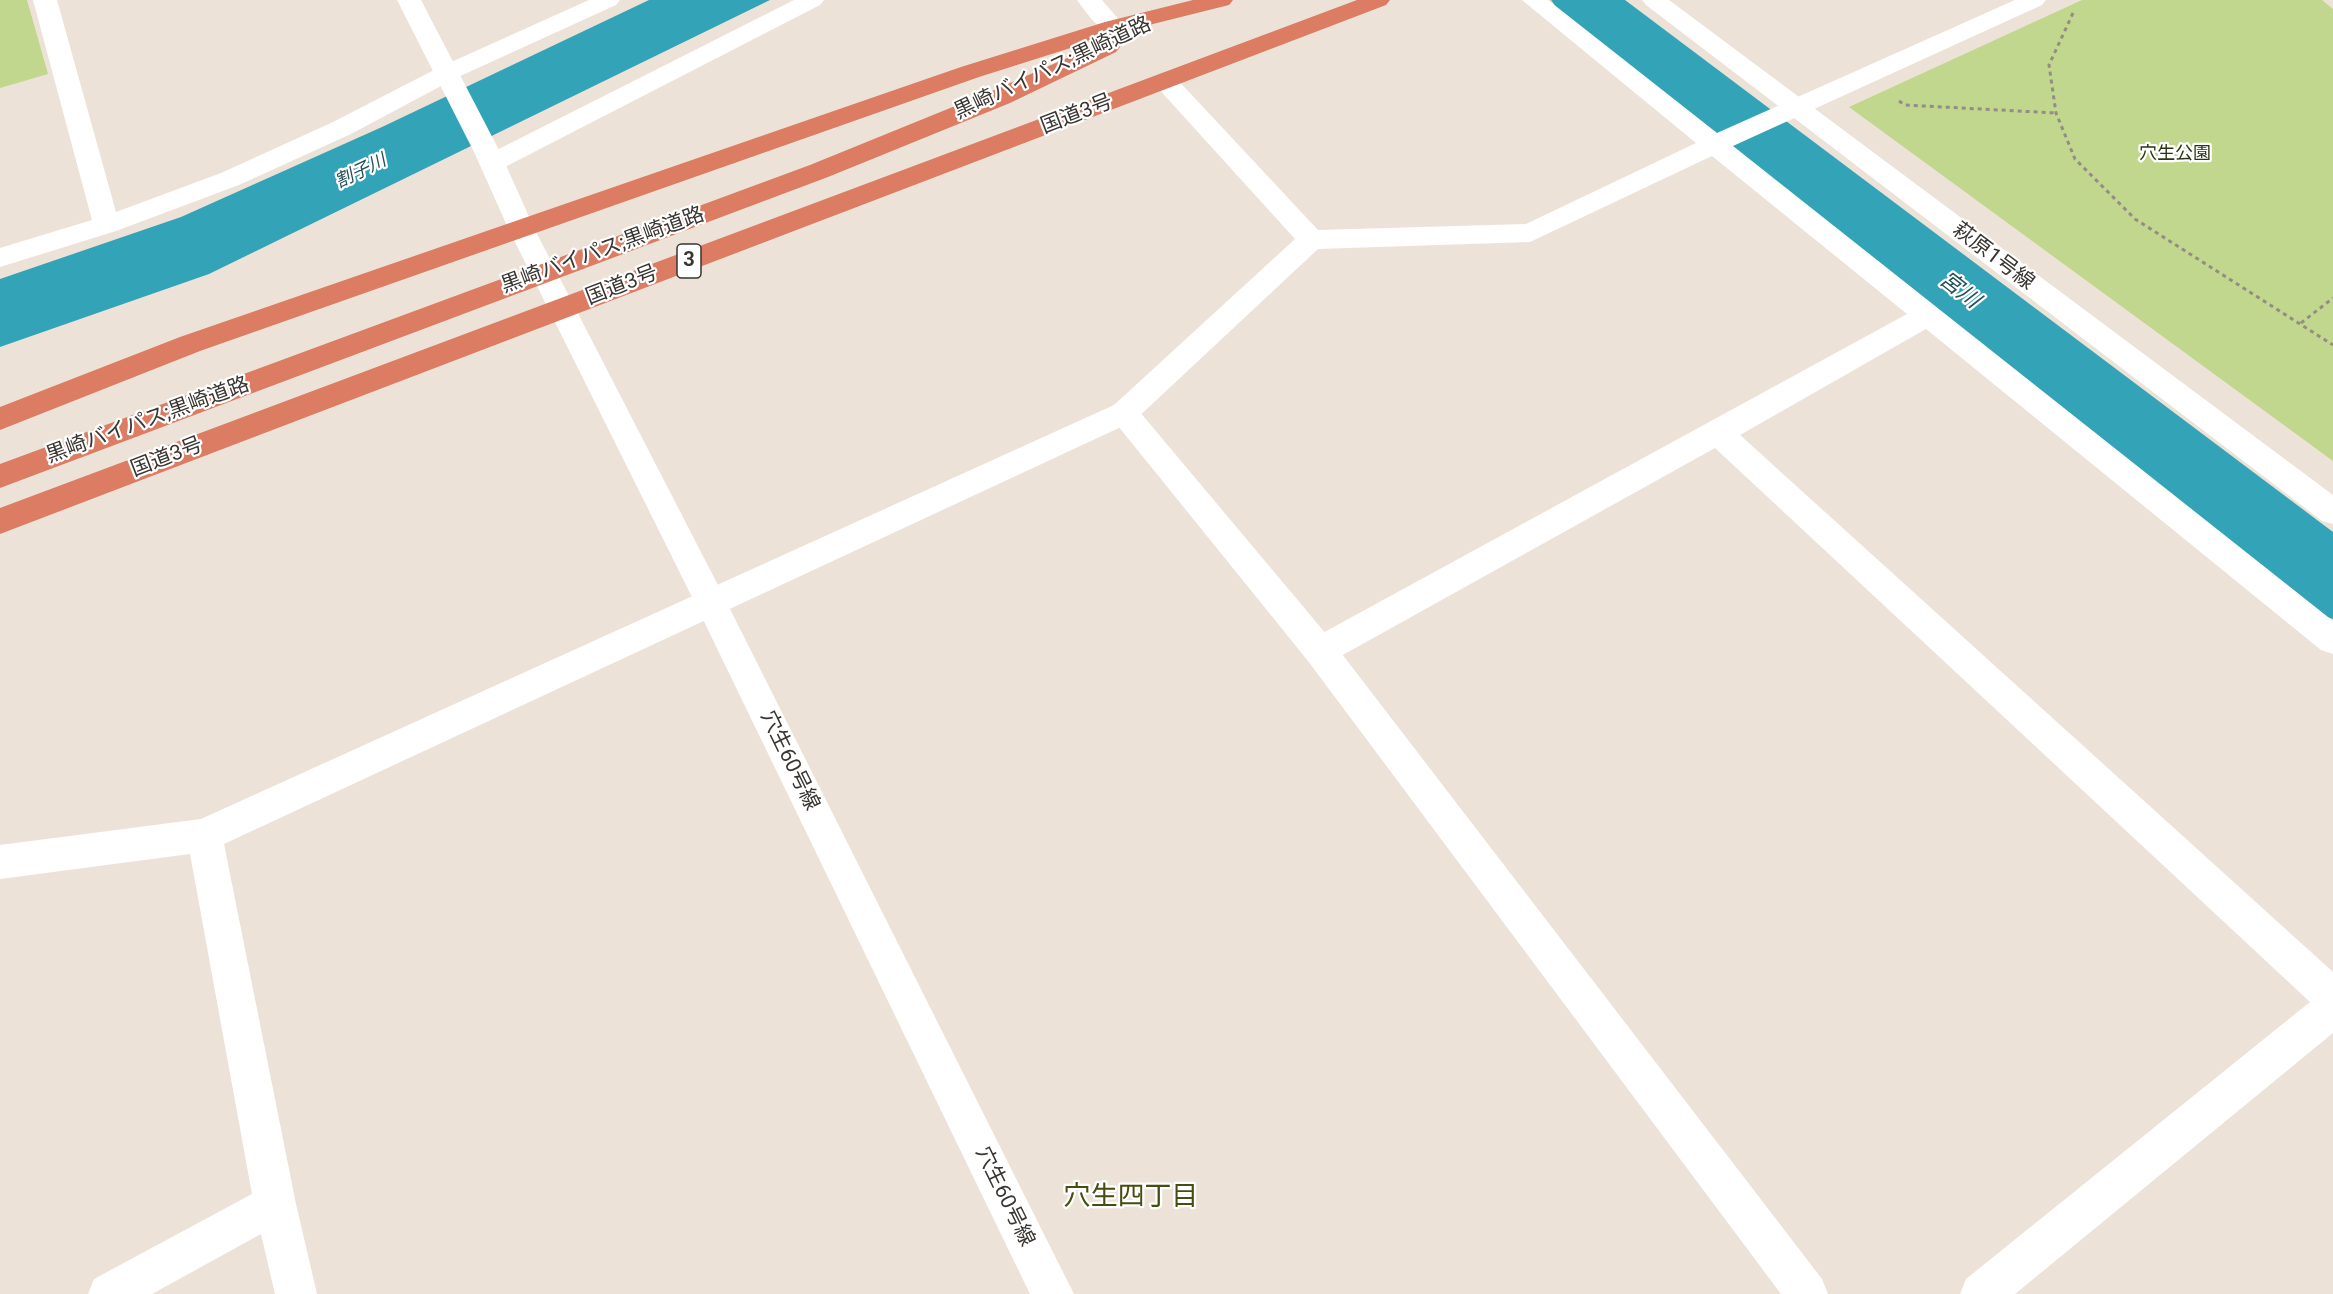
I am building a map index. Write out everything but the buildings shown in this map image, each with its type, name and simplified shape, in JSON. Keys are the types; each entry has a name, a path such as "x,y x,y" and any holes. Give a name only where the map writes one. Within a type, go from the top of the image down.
{"highway":[{"path":"1113,27 1174,0"},
{"name":"黒崎バイパス;黒崎道路","path":"0,476 819,171 1000,97 1122,40 1194,0"},
{"path":"0,419 190,344 970,72 1113,27 1221,0"},
{"name":"国道3号","path":"0,521 1378,0"}],"street":[{"path":"45,0 107,225"},
{"name":"穴生60号線","path":"409,0 1053,1294"},
{"path":"0,258 107,225 230,179 450,80 608,0"},
{"path":"489,157 812,0"},
{"path":"1089,0 1113,27"},
{"path":"1534,0 1721,141 1926,316 2333,640"},
{"name":"萩原1号線","path":"1654,0 1786,110 2333,512"},
{"path":"0,862 204,835 1124,412 1311,240 1530,233 1786,110 1863,78 2034,0"},
{"path":"1166,82 1311,240"},
{"path":"1320,651 1926,316"},
{"path":"1124,412 1320,651 1807,1294"},
{"path":"1718,433 2333,998"},
{"path":"204,835 275,1204 296,1294"},
{"path":"1981,1294 2333,1008"},
{"path":"110,1294 275,1204"}],"path":[{"path":"2073,14 2049,65 2056,112 2075,159 2135,219 2333,345"},
{"path":"1863,78 1905,105 2056,112"},
{"path":"2301,323 2333,298"}],"green space":[{"path":"0,0 27,0 48,74 0,88"},
{"name":"穴生公園","path":"2082,0 2322,0 2333,9 2333,461 1849,107"}],"water":[{"name":"割子川","path":"649,0 770,0 209,274 0,347 0,279 181,217 382,127"}],"waterway":[{"name":"宮川","path":"1584,0 2333,582"}],"district":[{"name":"穴生四丁目","path":"1131,1198"}]}
